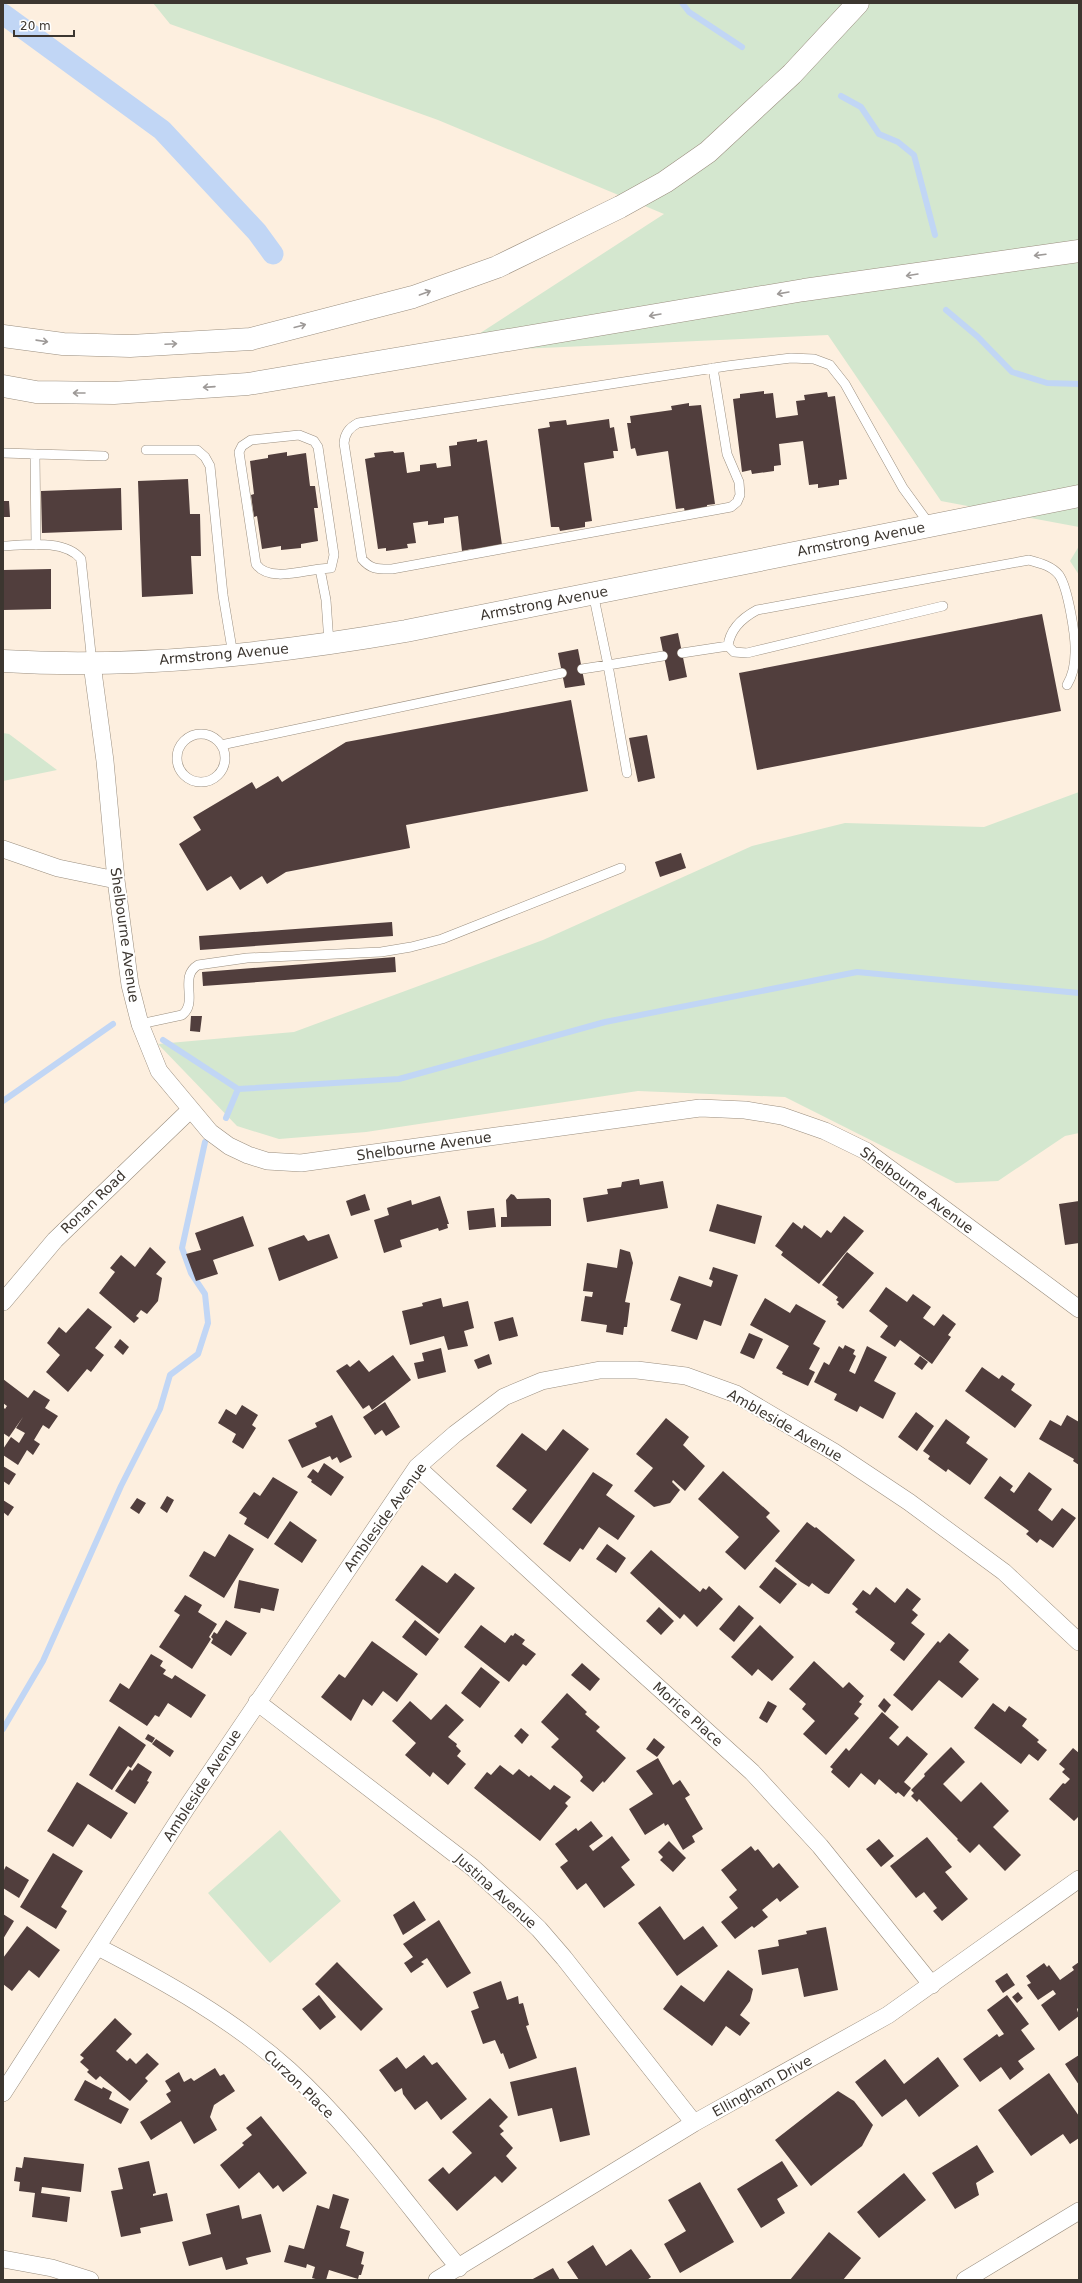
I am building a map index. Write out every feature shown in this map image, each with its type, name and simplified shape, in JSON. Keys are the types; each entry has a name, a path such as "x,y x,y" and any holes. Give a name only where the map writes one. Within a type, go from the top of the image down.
{"main road":[{"path":"3,336 63,344 130,346 251,339 413,297 497,267 620,208 665,182 708,152 792,74 858,3"},
{"path":"3,386 36,392 114,393 248,384 804,290 1079,251"},
{"name":"Armstrong Avenue","path":"3,661 92,664 234,656 329,645 406,631 1079,496"}],"street":[{"name":"Shelbourne Avenue","path":"92,664 105,760 116,880 130,985 140,1024 159,1071 190,1110 210,1132 228,1146 248,1155 267,1161 301,1163 700,1108 745,1110 782,1116 825,1131 866,1151 1079,1309"},
{"path":"3,849 58,868 116,880"},
{"name":"Ronan Road","path":"3,1302 55,1240 190,1110"},
{"name":"Ambleside Avenue","path":"3,2093 187,1807 417,1467 455,1434 504,1397 542,1381 600,1370 637,1370 686,1376 736,1394 834,1452 909,1502 1004,1572 1079,1642"},
{"name":"Morice Place","path":"417,1467 752,1772 820,1846 932,1985"},
{"name":"Justina Avenue","path":"257,1702 472,1867 525,1915 564,1958 694,2123"},
{"name":"Ellingham Drive","path":"437,2280 459,2268 694,2123 844,2041 888,2015 1079,1879"},
{"name":"Curzon Place","path":"98,1947 196,2001 244,2034 288,2070 319,2099 346,2129 459,2268"},
{"path":"965,2280 1079,2211"},
{"path":"3,2259 52,2268 90,2280"}],"lane":[{"path":"713,368 727,454 739,482 740,494 737,502 731,507 392,569 376,570 368,567 362,559 344,443 345,435 350,428 358,423 713,368 791,358 814,359 830,365 846,384 903,488 930,525"},
{"path":"299,435 314,441 318,447 334,555 330,568 320,569 273,574 260,569 256,564 239,452 242,446 251,440 299,435"},
{"path":"146,450 197,450 205,457 210,466 223,595 234,656"},
{"path":"3,453 104,456"},
{"path":"35,454 36,545"},
{"path":"3,546 36,545 69,550 81,559 92,664"},
{"path":"728,646 737,625 744,617 757,610 1029,560 1045,564 1059,574 1067,590 1076,652 1072,676 1067,686"},
{"path":"320,569 326,600 329,645"},
{"path":"593,593 608,665 627,773"},
{"path":"728,646 734,652 747,653 943,606"},
{"path":"682,653 728,646"},
{"path":"582,669 663,656"},
{"path":"220,745 224,761 217,776 202,782 194,782 181,772 177,756 184,741 191,737 207,735 220,745 562,673"},
{"path":"140,1024 182,1015 187,1011 190,1005 188,979 193,968 198,965 247,958 381,952 411,947 442,939 621,868"}],"green space":[{"path":"153,3 1079,3 1079,527 941,501 828,335 451,352 664,214 438,120 170,24"},
{"path":"1079,546 1079,575 1070,561"},
{"path":"3,733 9,734 57,770 3,781"},
{"path":"1079,792 1079,1133 1065,1136 998,1181 956,1183 785,1097 638,1091 366,1132 279,1139 237,1126 158,1044 294,1032 543,940 752,846 845,823 984,827"},
{"path":"280,1830 341,1901 270,1963 208,1893"}],"building":[{"path":"764,391 764,394 773,393 776,418 798,415 796,401 805,400 804,395 827,392 828,397 835,396 847,479 839,480 839,485 818,488 818,484 809,485 803,441 779,444 781,465 774,466 774,471 752,474 751,470 742,472 733,399 740,398 740,394"},
{"path":"689,403 689,406 701,405 715,504 707,505 707,509 685,512 684,508 676,509 668,451 637,456 635,448 631,449 627,423 631,423 630,416 672,410 671,406"},
{"path":"609,419 610,428 614,427 618,451 613,451 614,458 584,463 592,521 585,522 585,527 560,531 559,527 551,527 538,429 550,427 549,422 566,420 567,425"},
{"path":"477,439 477,442 487,440 502,545 472,553 472,549 462,551 458,516 444,518 444,523 428,525 428,521 413,523 416,543 407,544 408,548 386,551 386,548 378,549 365,459 375,457 374,453 393,451 394,453 404,452 407,473 420,471 420,465 436,463 437,468 451,466 449,446 457,445 457,442"},
{"path":"287,452 287,456 306,453 310,486 315,486 318,508 314,508 318,541 301,544 301,548 281,550 281,546 262,549 257,516 254,517 251,495 254,494 250,461 268,458 268,455"},
{"path":"188,479 190,514 200,514 201,556 191,556 193,594 142,597 138,481"},
{"path":"121,488 122,530 42,533 41,491"},
{"path":"3,501 9,501 10,517 3,517"},
{"path":"51,569 51,609 3,610 3,570"},
{"path":"1042,614 1061,711 757,770 739,673"},
{"path":"678,633 687,677 669,681 660,637"},
{"path":"578,649 585,685 565,688 558,653"},
{"path":"571,700 588,791 406,825 410,848 286,872 267,884 262,876 240,890 231,876 207,891 179,844 201,830 193,817 252,782 256,789 278,776 282,782 346,742"},
{"path":"647,735 655,778 638,782 629,738"},
{"path":"681,853 686,868 660,877 655,862"},
{"path":"392,922 393,936 200,950 199,936"},
{"path":"395,957 396,972 203,986 202,972"},
{"path":"191,1016 202,1016 200,1032 190,1031"},
{"path":"639,1179 640,1185 663,1181 668,1208 587,1222 583,1198 608,1194 607,1189 621,1187 622,1182"},
{"path":"365,1194 370,1210 351,1216 346,1201"},
{"path":"511,1194 517,1199 549,1198 551,1200 551,1226 501,1227 501,1217 507,1217 506,1200"},
{"path":"440,1196 449,1224 447,1224 448,1228 439,1231 438,1228 400,1240 402,1247 384,1253 374,1220 389,1215 387,1208 411,1200 412,1205"},
{"path":"1079,1201 1079,1243 1065,1245 1059,1204"},
{"path":"717,1204 762,1216 755,1244 709,1231"},
{"path":"494,1208 496,1227 469,1230 467,1211"},
{"path":"243,1216 254,1246 213,1260 218,1274 196,1281 186,1254 201,1250 195,1233"},
{"path":"844,1216 864,1231 819,1284 781,1255 783,1252 775,1246 793,1222 802,1229 804,1225 821,1238 827,1230 831,1233"},
{"path":"329,1234 338,1258 279,1281 268,1248 304,1235 308,1241"},
{"path":"150,1247 166,1262 156,1274 162,1278 158,1301 147,1314 141,1310 136,1316 139,1318 134,1323 99,1293 115,1272 110,1268 121,1255 135,1267"},
{"path":"620,1249 630,1252 633,1263 625,1302 630,1303 627,1327 624,1327 623,1335 606,1332 607,1325 581,1321 585,1296 592,1297 593,1292 583,1291 587,1263 617,1268"},
{"path":"847,1252 874,1273 843,1309 837,1304 839,1302 836,1300 838,1297 822,1285"},
{"path":"713,1267 738,1275 721,1326 704,1320 697,1340 671,1331 681,1304 670,1300 679,1276 711,1287 713,1281 709,1279"},
{"path":"886,1287 907,1302 913,1294 931,1307 923,1318 934,1326 943,1314 956,1324 948,1335 951,1337 932,1364 900,1340 895,1347 880,1337 888,1326 869,1311"},
{"path":"441,1298 443,1307 468,1301 474,1328 464,1331 468,1346 448,1350 444,1336 410,1345 402,1311 423,1306 422,1303"},
{"path":"765,1298 790,1313 796,1304 826,1321 813,1344 820,1348 809,1369 815,1372 808,1386 782,1374 783,1372 776,1368 789,1346 750,1325"},
{"path":"88,1308 112,1327 95,1348 104,1355 91,1372 87,1369 68,1392 46,1372 60,1355 47,1343 59,1327 66,1333"},
{"path":"513,1317 518,1336 499,1341 494,1322"},
{"path":"749,1333 763,1339 754,1359 740,1353"},
{"path":"120,1339 129,1347 123,1355 114,1347"},
{"path":"845,1345 855,1350 853,1354 856,1356 849,1371 855,1374 867,1346 887,1357 874,1381 896,1393 883,1419 860,1406 857,1412 834,1400 837,1394 814,1382 824,1362 829,1365 839,1346 843,1349"},
{"path":"441,1348 446,1372 418,1379 414,1363 424,1361 422,1353"},
{"path":"489,1354 492,1364 478,1369 474,1360"},
{"path":"393,1355 411,1380 372,1410 369,1405 363,1409 336,1371 347,1364 350,1367 359,1360 369,1372"},
{"path":"920,1356 928,1362 922,1370 914,1364"},
{"path":"982,1367 999,1379 1002,1375 1015,1384 1011,1390 1032,1405 1015,1428 965,1391"},
{"path":"3,1379 28,1398 34,1390 50,1400 45,1408 58,1416 49,1429 43,1425 34,1440 40,1444 33,1455 27,1450 18,1465 3,1455 3,1449 11,1437 19,1443 25,1433 16,1428 23,1417 9,1437 3,1433 3,1407 5,1409 7,1406 3,1403"},
{"path":"385,1402 400,1427 386,1436 382,1430 375,1435 363,1417"},
{"path":"242,1405 258,1415 252,1425 256,1428 243,1449 232,1442 236,1434 218,1423 226,1409 236,1415"},
{"path":"916,1412 934,1426 917,1451 898,1437"},
{"path":"332,1415 352,1457 340,1463 337,1457 332,1460 330,1456 302,1468 288,1440 317,1427 315,1423"},
{"path":"1067,1415 1079,1422 1079,1465 1073,1461 1074,1459 1039,1439 1050,1420 1061,1426"},
{"path":"666,1418 689,1437 683,1445 705,1466 685,1491 673,1480 672,1482 680,1490 670,1503 654,1507 634,1491 653,1468 636,1454"},
{"path":"946,1419 970,1437 966,1443 988,1459 970,1485 948,1469 946,1472 928,1459 930,1456 923,1451"},
{"path":"563,1429 589,1449 531,1524 512,1509 527,1490 496,1466 522,1433 546,1451"},
{"path":"324,1463 344,1477 331,1496 311,1482 312,1480 307,1477 313,1469 318,1473"},
{"path":"3,1466 16,1474 9,1485 3,1481"},
{"path":"723,1471 770,1513 766,1517 780,1531 745,1570 725,1552 739,1537 698,1499"},
{"path":"593,1472 613,1485 606,1495 635,1516 618,1540 599,1527 583,1550 580,1548 570,1562 543,1544"},
{"path":"1029,1472 1052,1489 1038,1510 1052,1521 1062,1508 1076,1518 1053,1548 1040,1539 1037,1543 1026,1534 1029,1531 984,1498 1000,1476 1013,1486 1010,1490 1014,1493"},
{"path":"273,1477 298,1492 268,1539 244,1524 247,1518 239,1513 254,1492 260,1496"},
{"path":"167,1496 174,1500 167,1513 160,1508"},
{"path":"137,1498 146,1503 139,1514 130,1508"},
{"path":"3,1500 14,1507 8,1516 3,1512"},
{"path":"290,1521 317,1540 302,1563 274,1544"},
{"path":"807,1522 815,1528 816,1527 855,1560 829,1594 825,1593 812,1583 809,1587 775,1561"},
{"path":"229,1534 254,1549 224,1598 189,1576 204,1551 215,1557"},
{"path":"607,1544 626,1558 616,1573 596,1559"},
{"path":"651,1550 700,1592 703,1588 706,1590 709,1586 723,1599 697,1627 684,1614 680,1619 630,1573"},
{"path":"422,1565 447,1583 455,1573 475,1588 439,1634 395,1600"},
{"path":"775,1567 797,1584 780,1604 759,1587"},
{"path":"239,1580 279,1589 274,1611 261,1608 260,1613 234,1608"},
{"path":"876,1587 895,1603 907,1588 921,1599 912,1610 918,1615 911,1623 925,1634 904,1661 890,1650 895,1643 855,1612 858,1609 852,1604 863,1590 870,1595"},
{"path":"185,1595 202,1605 198,1612 217,1624 209,1637 211,1639 192,1669 159,1647 180,1615 174,1611"},
{"path":"739,1605 754,1618 734,1642 719,1629"},
{"path":"659,1607 674,1621 661,1635 646,1621"},
{"path":"226,1620 247,1633 231,1656 211,1643 213,1639 211,1637 214,1632 217,1634"},
{"path":"415,1620 439,1639 426,1656 402,1637"},
{"path":"481,1625 505,1643 511,1635 513,1636 515,1633 525,1640 522,1644 536,1654 526,1666 523,1664 509,1682 464,1647"},
{"path":"760,1625 794,1657 772,1681 758,1669 752,1676 731,1657"},
{"path":"949,1633 969,1650 959,1662 979,1679 962,1698 939,1680 912,1711 893,1695 938,1641 940,1643"},
{"path":"372,1641 418,1674 397,1702 383,1691 372,1706 363,1699 351,1721 321,1697 339,1674 345,1678"},
{"path":"151,1654 163,1661 160,1666 166,1670 163,1674 172,1679 175,1675 206,1695 191,1718 168,1703 159,1717 155,1715 147,1726 109,1701 120,1683 129,1689"},
{"path":"814,1661 843,1688 849,1682 864,1696 859,1702 862,1704 854,1714 859,1718 826,1755 803,1734 815,1721 802,1709 806,1704 789,1689"},
{"path":"582,1663 600,1679 590,1691 571,1675"},
{"path":"481,1667 500,1682 480,1708 461,1693"},
{"path":"567,1693 587,1712 585,1714 600,1727 596,1731 626,1758 604,1783 603,1781 593,1792 580,1781 583,1777 579,1772 551,1747 559,1739 541,1722"},
{"path":"884,1698 891,1705 885,1713 878,1706"},
{"path":"410,1701 431,1720 446,1704 464,1720 448,1737 457,1744 456,1746 461,1751 457,1756 466,1764 448,1785 433,1772 430,1777 405,1755 416,1743 392,1721"},
{"path":"768,1701 777,1706 767,1723 759,1718"},
{"path":"993,1703 1005,1712 1009,1706 1027,1719 1022,1726 1039,1740 1037,1742 1047,1750 1038,1761 1029,1754 1021,1764 974,1728"},
{"path":"882,1712 899,1727 889,1738 898,1746 907,1736 928,1754 904,1782 911,1788 904,1797 898,1792 896,1794 879,1779 875,1785 861,1773 849,1788 831,1772 833,1769 830,1767 846,1748 849,1751"},
{"path":"119,1726 146,1745 131,1768 128,1766 112,1790 89,1775"},
{"path":"521,1728 529,1735 522,1744 514,1736"},
{"path":"148,1734 155,1738 152,1743 145,1739"},
{"path":"654,1738 665,1747 657,1757 646,1749"},
{"path":"156,1739 174,1751 170,1757 152,1744"},
{"path":"951,1747 965,1762 943,1784 961,1802 981,1782 1009,1811 993,1827 1021,1855 1005,1871 979,1844 970,1853 919,1799 917,1802 911,1796 914,1793 911,1790 925,1776 924,1774"},
{"path":"1073,1748 1079,1753 1079,1816 1074,1821 1049,1799 1063,1783 1065,1784 1070,1779 1062,1772 1065,1769 1059,1764"},
{"path":"658,1758 673,1785 680,1780 690,1795 685,1798 703,1829 692,1836 695,1842 683,1850 668,1824 665,1826 664,1823 645,1835 629,1809 653,1794 636,1771"},
{"path":"138,1763 152,1772 147,1781 149,1782 135,1804 115,1791 130,1769 132,1771"},
{"path":"500,1765 513,1775 519,1769 529,1777 531,1775 550,1790 554,1785 571,1797 565,1803 568,1806 540,1841 474,1788 487,1772 491,1775"},
{"path":"77,1782 128,1813 111,1839 88,1824 73,1847 47,1831"},
{"path":"591,1821 603,1836 589,1846 593,1851 612,1836 630,1860 621,1867 635,1885 604,1908 586,1883 577,1890 560,1867 568,1861 555,1844 576,1828 578,1831"},
{"path":"927,1837 952,1867 945,1872 968,1899 942,1921 933,1911 937,1908 924,1892 916,1898 890,1866"},
{"path":"879,1839 894,1856 881,1867 866,1849"},
{"path":"669,1841 686,1858 673,1872 660,1860 663,1857 658,1852"},
{"path":"751,1846 755,1851 758,1849 773,1868 779,1863 799,1887 780,1902 777,1898 762,1910 768,1917 754,1928 752,1926 735,1939 721,1922 738,1908 729,1897 737,1890 721,1870"},
{"path":"53,1853 83,1871 61,1907 67,1911 56,1929 20,1907"},
{"path":"6,1866 29,1880 19,1898 3,1888 3,1872"},
{"path":"414,1901 426,1920 403,1935 393,1915"},
{"path":"660,1906 684,1940 703,1926 718,1946 677,1976 638,1923"},
{"path":"3,1914 14,1921 3,1939"},
{"path":"439,1920 471,1973 447,1988 427,1958 421,1962 424,1964 411,1973 404,1963 413,1957 403,1944"},
{"path":"27,1926 60,1950 39,1978 29,1970 12,1991 3,1984 3,1958"},
{"path":"826,1927 838,1990 804,1997 798,1968 762,1975 758,1950 779,1946 778,1940 807,1934 806,1931"},
{"path":"337,1962 383,2009 361,2031 315,1984"},
{"path":"1079,1962 1079,2007 1077,2009 1079,2016 1059,2031 1041,2005 1056,1994 1053,1990 1038,2000 1027,1985 1031,1983 1026,1976 1044,1963 1047,1967 1049,1965 1060,1980 1074,1970 1072,1967"},
{"path":"728,1970 753,1989 750,2001 740,2015 750,2023 740,2036 726,2026 712,2046 663,2009 681,1985 704,2002"},
{"path":"1007,1973 1015,1985 1003,1993 995,1981"},
{"path":"501,1981 507,2000 518,1996 519,2004 523,2003 529,2025 526,2026 537,2058 509,2069 503,2053 501,2054 495,2040 483,2044 471,2011 479,2008 473,1992"},
{"path":"1018,1992 1023,1998 1017,2003 1012,1997"},
{"path":"319,1995 336,2017 320,2030 302,2009"},
{"path":"1007,1995 1029,2024 1021,2030 1035,2049 1018,2061 1024,2069 1010,2080 1001,2067 980,2082 963,2059 997,2034 999,2037 1004,2034 987,2010"},
{"path":"115,2018 132,2034 116,2051 127,2061 130,2058 136,2064 147,2053 159,2064 145,2078 148,2081 130,2101 100,2076 96,2080 87,2072 89,2070 80,2062 84,2058 80,2055"},
{"path":"424,2055 432,2065 437,2062 467,2099 441,2120 427,2101 415,2110 403,2094 402,2088 395,2092 379,2070 397,2057 406,2069"},
{"path":"1079,2055 1079,2085 1065,2064"},
{"path":"938,2057 959,2086 919,2117 906,2099 882,2117 855,2082 885,2059 904,2084"},
{"path":"576,2067 590,2135 560,2142 552,2108 518,2116 510,2082"},
{"path":"215,2068 220,2076 224,2074 235,2091 214,2105 210,2117 217,2130 194,2144 181,2121 151,2140 140,2122 171,2102 166,2094 171,2091 165,2081 179,2072 184,2082 191,2078 194,2081"},
{"path":"1049,2073 1079,2116 1079,2138 1070,2144 1063,2134 1031,2156 998,2110"},
{"path":"85,2080 102,2089 103,2087 112,2092 109,2099 129,2109 121,2124 74,2100"},
{"path":"838,2091 854,2101 873,2125 862,2146 811,2186 775,2140"},
{"path":"490,2098 508,2117 499,2126 504,2131 500,2134 513,2148 506,2156 517,2168 502,2183 495,2176 457,2211 428,2180 443,2167 449,2174 472,2153 452,2132"},
{"path":"261,2116 307,2173 283,2192 278,2185 273,2189 259,2172 239,2189 220,2165 244,2145 242,2143 252,2135 246,2128"},
{"path":"977,2145 994,2172 976,2183 979,2195 955,2209 932,2173"},
{"path":"24,2157 84,2164 81,2192 42,2187 41,2193 70,2197 67,2222 32,2217 35,2193 19,2191 20,2182 14,2181 16,2167 22,2168"},
{"path":"149,2161 156,2193 153,2194 153,2196 167,2193 173,2221 140,2228 141,2233 121,2237 111,2191 123,2189 118,2168"},
{"path":"782,2161 798,2186 777,2199 785,2213 761,2228 737,2189"},
{"path":"904,2173 926,2200 879,2238 857,2212"},
{"path":"700,2182 734,2242 680,2273 664,2244 686,2231 668,2200"},
{"path":"333,2194 349,2199 340,2228 350,2231 346,2246 364,2252 361,2264 364,2265 358,2279 329,2270 326,2280 319,2280 312,2278 315,2267 307,2264 306,2268 284,2262 289,2245 304,2249 317,2205 329,2209"},
{"path":"239,2205 242,2219 261,2214 271,2252 246,2258 248,2264 226,2270 222,2257 189,2266 182,2242 211,2234 206,2214"},
{"path":"829,2232 861,2258 843,2280 790,2280"},
{"path":"593,2245 606,2266 631,2249 651,2277 647,2280 579,2280 567,2262"},
{"path":"553,2268 560,2280 531,2280"}],"waterway":[{"path":"682,3 689,12 742,47"},
{"path":"3,14 162,130 257,232 273,254"},
{"path":"841,96 861,107 879,134 898,142 914,155 935,235"},
{"path":"946,310 978,337 1012,372 1047,383 1079,384"},
{"path":"163,1040 238,1089 399,1079 605,1022 857,972 1079,993"},
{"path":"3,1101 113,1024"},
{"path":"226,1118 238,1089"},
{"path":"3,1729 43,1661 121,1486 160,1409 170,1375 198,1354 208,1323 205,1294 191,1273 182,1248 205,1142"}]}
